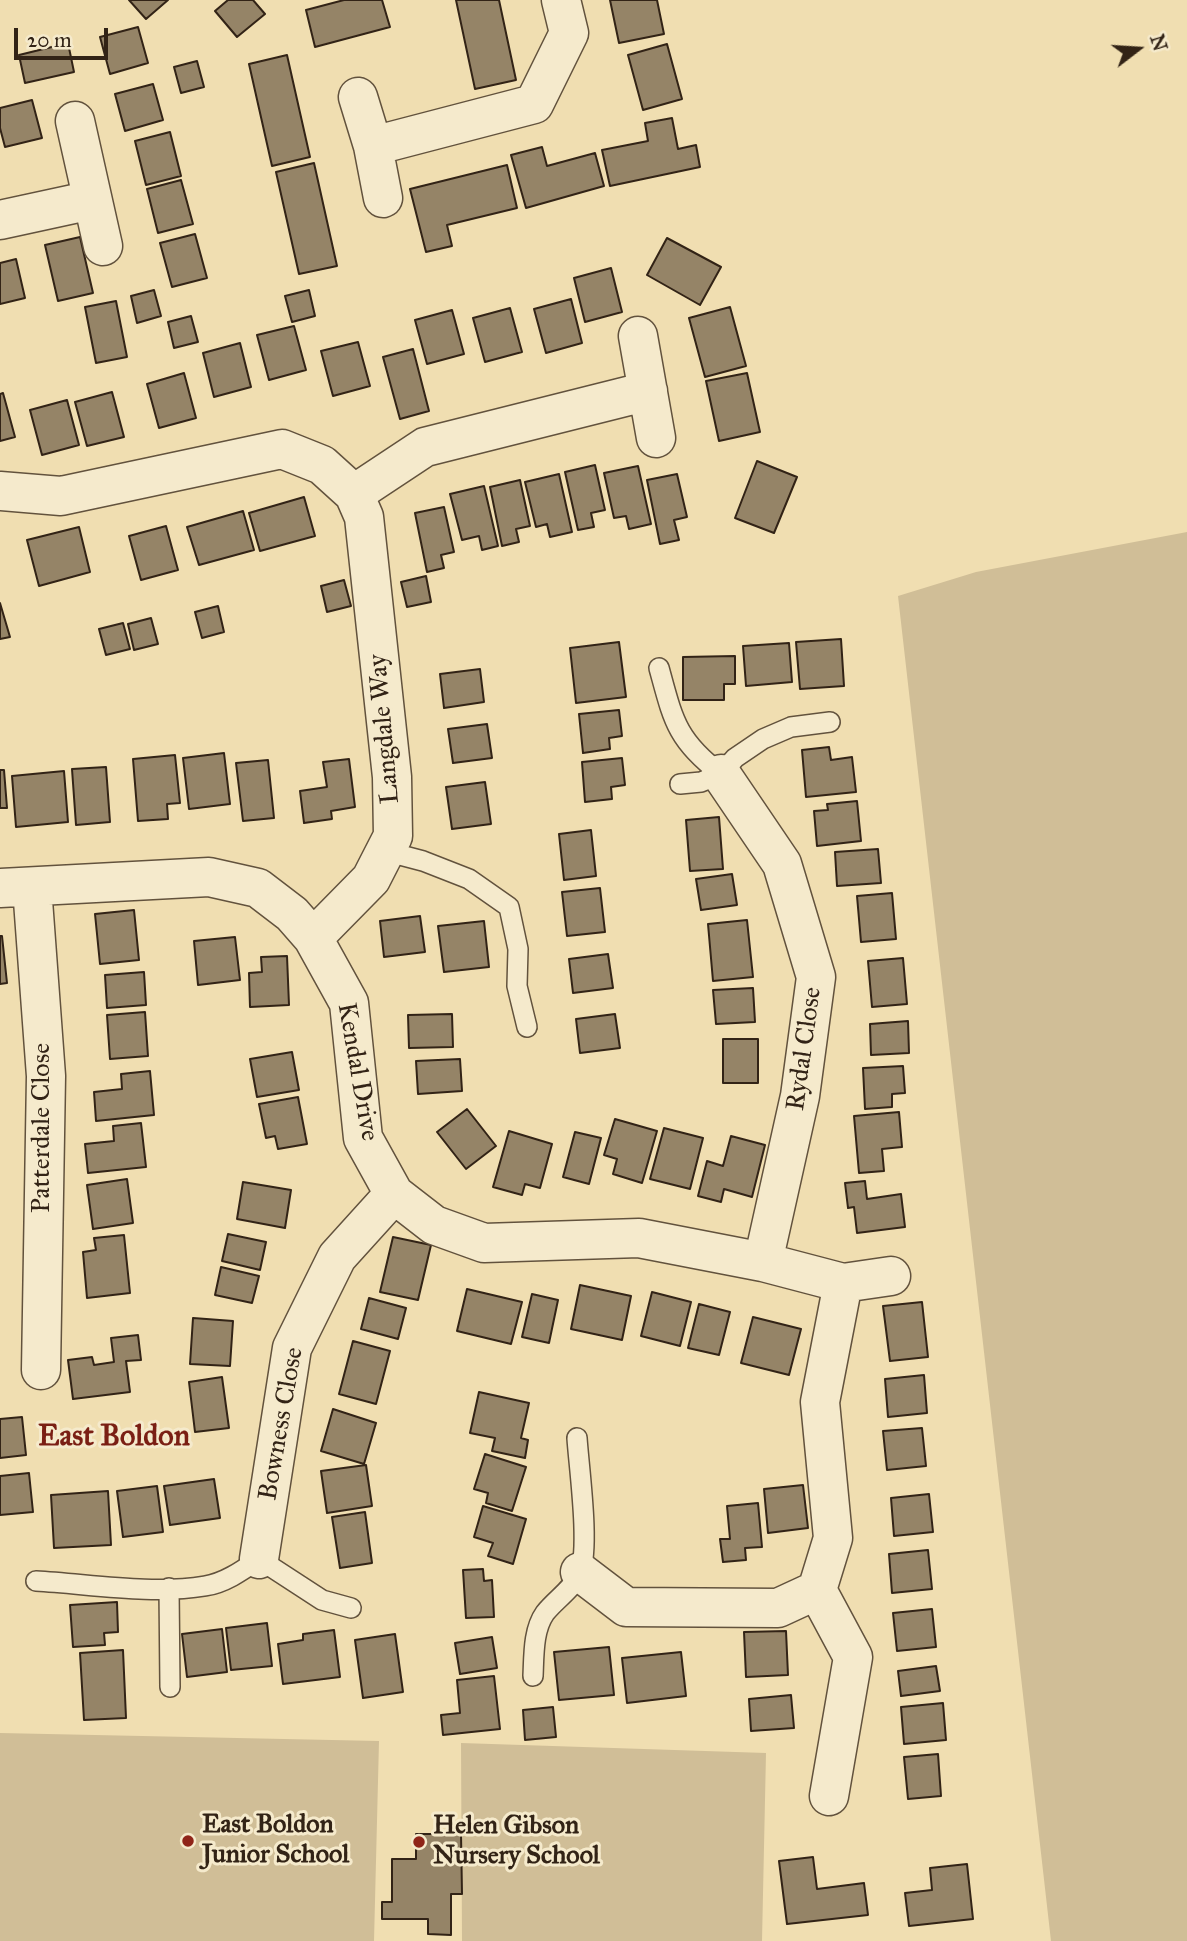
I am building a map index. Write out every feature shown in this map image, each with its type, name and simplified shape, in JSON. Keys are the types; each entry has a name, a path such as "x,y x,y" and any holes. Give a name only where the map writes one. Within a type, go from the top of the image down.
{"street":[{"path":"373,146 534,104 569,33 561,0"},
{"path":"359,97 373,146 383,198"},
{"path":"75,121 103,246"},
{"path":"0,220 92,200"},
{"path":"638,336 656,438"},
{"path":"354,494 425,447 648,391"},
{"name":"Langdale Way","path":"0,491 61,496 282,449 322,465 354,494 364,517 391,777 393,836 371,879 313,938"},
{"name":"Rydal Close","path":"721,774 782,864 816,977 800,1096 764,1262"},
{"name":"Kendal Drive","path":"16,887 209,877 258,888 292,914 313,938 349,1003 363,1138 394,1194 434,1225 484,1243 639,1238 764,1262 843,1283 891,1276"},
{"name":"Patterdale Close","path":"16,887 46,1076 41,1370"},
{"name":"Bowness Close","path":"259,1559 292,1348 337,1258 394,1194"},
{"path":"829,1796 853,1657 817,1590 833,1538 820,1402 843,1283"},
{"path":"580,1573 626,1607 778,1608 817,1590"}],"lane":[{"path":"659,668 669,706 682,738 698,757 721,774"},
{"path":"680,784 701,782 721,774 734,758 763,739 792,727 830,722"},
{"path":"385,851 469,879 509,907 518,949 517,986 527,1027"},
{"path":"533,1675 536,1634 545,1614 580,1573 584,1550 577,1438"},
{"path":"36,1581 169,1588 207,1586 235,1575 259,1559 322,1600 351,1608"},
{"path":"169,1588 170,1687"}],"shaded area":[{"path":"1187,532 1187,1941 1051,1941 898,596 976,572"},
{"name":"East Boldon Junior School","path":"0,1733 379,1741 374,1941 0,1941"},
{"path":"461,1743 766,1753 762,1941 462,1941"}],"building":[{"path":"129,0 168,0 146,19"},
{"path":"228,0 253,0 265,14 237,37 215,11"},
{"path":"344,0 382,0 390,27 315,47 306,10"},
{"path":"456,0 499,0 516,80 475,89"},
{"path":"610,0 657,0 664,34 619,43"},
{"path":"138,27 148,63 110,74 100,37"},
{"path":"68,43 74,72 25,83 19,55"},
{"path":"667,44 682,99 643,110 628,55"},
{"path":"287,55 310,157 272,166 249,64"},
{"path":"197,61 204,87 181,93 174,67"},
{"path":"153,84 163,120 125,131 115,94"},
{"path":"32,100 42,138 5,147 0,128 0,108"},
{"path":"672,118 678,149 696,145 700,167 610,186 602,150 648,141 645,123"},
{"path":"170,132 181,176 146,185 135,141"},
{"path":"542,147 547,166 595,153 604,186 526,208 511,155"},
{"path":"314,163 337,266 299,274 276,172"},
{"path":"507,165 517,208 447,225 452,246 426,252 410,189"},
{"path":"181,180 193,224 158,233 147,189"},
{"path":"195,234 207,278 172,287 160,243"},
{"path":"80,237 93,293 58,301 45,245"},
{"path":"667,238 721,267 700,305 647,275"},
{"path":"16,259 25,298 0,304 0,263"},
{"path":"611,268 622,312 585,322 574,278"},
{"path":"154,290 161,316 137,323 131,296"},
{"path":"309,290 315,316 292,322 285,296"},
{"path":"571,299 582,343 546,353 534,309"},
{"path":"116,301 127,357 96,363 85,307"},
{"path":"730,307 746,366 705,377 689,318"},
{"path":"510,308 522,352 485,362 473,318"},
{"path":"452,310 464,354 427,364 415,320"},
{"path":"191,316 198,342 174,348 168,322"},
{"path":"294,326 306,370 269,380 257,335"},
{"path":"358,342 370,386 333,396 321,351"},
{"path":"240,343 251,387 214,397 203,353"},
{"path":"413,349 429,411 400,419 383,357"},
{"path":"184,373 196,418 159,428 147,384"},
{"path":"747,373 760,432 719,441 706,381"},
{"path":"112,392 124,437 87,446 75,402"},
{"path":"3,393 15,437 0,441 0,394"},
{"path":"67,400 79,445 42,455 30,410"},
{"path":"757,461 797,477 774,533 735,518"},
{"path":"595,465 605,510 591,513 594,527 578,530 565,472"},
{"path":"638,466 651,524 629,529 626,516 614,518 604,473"},
{"path":"559,474 572,532 550,537 547,524 536,527 525,482"},
{"path":"677,474 687,517 674,520 679,540 660,544 647,480"},
{"path":"520,480 530,526 516,529 519,542 502,546 490,487"},
{"path":"484,486 498,546 482,550 479,536 462,540 450,494"},
{"path":"304,497 315,536 260,551 249,513"},
{"path":"444,507 454,552 441,555 444,568 427,572 415,513"},
{"path":"243,511 254,550 199,565 187,527"},
{"path":"166,526 178,570 141,580 129,536"},
{"path":"79,527 90,572 39,586 27,540"},
{"path":"426,576 431,602 407,607 401,582"},
{"path":"344,580 351,606 327,612 321,586"},
{"path":"0,603 10,637 0,639"},
{"path":"218,606 224,632 202,638 195,612"},
{"path":"151,618 158,644 134,650 128,624"},
{"path":"123,623 130,649 106,655 99,629"},
{"path":"841,639 844,686 800,689 796,642"},
{"path":"619,642 626,697 576,703 570,648"},
{"path":"789,643 792,682 746,686 743,646"},
{"path":"735,656 735,684 724,684 724,700 683,700 683,657"},
{"path":"480,669 484,702 444,708 440,674"},
{"path":"619,710 622,736 609,738 610,749 583,753 579,714"},
{"path":"487,724 492,758 453,763 448,729"},
{"path":"829,747 831,760 852,757 856,792 806,797 802,750"},
{"path":"224,753 230,804 189,809 183,758"},
{"path":"175,755 180,803 167,804 168,819 138,821 133,759"},
{"path":"622,758 625,785 611,787 612,799 585,802 582,762"},
{"path":"349,759 355,807 331,811 332,819 304,823 300,791 327,787 323,762"},
{"path":"268,760 274,818 243,821 236,763"},
{"path":"106,767 110,822 76,825 72,769"},
{"path":"0,770 4,770 7,808 0,808"},
{"path":"64,771 68,822 16,827 12,776"},
{"path":"485,782 491,824 452,829 446,787"},
{"path":"857,801 861,841 817,846 814,811 828,810 827,804"},
{"path":"719,817 723,869 690,871 686,820"},
{"path":"591,830 596,876 564,880 559,834"},
{"path":"878,849 881,883 837,886 835,852"},
{"path":"732,874 737,905 701,910 696,879"},
{"path":"600,888 605,932 567,936 562,892"},
{"path":"892,893 896,939 861,942 857,896"},
{"path":"134,910 139,960 100,964 95,914"},
{"path":"420,916 425,952 384,957 380,921"},
{"path":"747,920 753,977 713,981 708,924"},
{"path":"484,921 489,967 444,972 438,926"},
{"path":"0,936 7,983 0,984"},
{"path":"235,937 240,980 198,985 194,941"},
{"path":"608,954 613,988 573,993 569,959"},
{"path":"287,956 289,1005 250,1007 249,973 262,972 261,957"},
{"path":"903,958 907,1004 872,1007 868,961"},
{"path":"144,972 146,1005 107,1008 105,975"},
{"path":"753,988 755,1022 716,1024 713,990"},
{"path":"145,1012 148,1056 110,1059 107,1015"},
{"path":"452,1014 453,1047 409,1048 408,1015"},
{"path":"615,1014 620,1048 580,1053 576,1019"},
{"path":"908,1021 909,1053 871,1055 870,1024"},
{"path":"723,1039 758,1039 758,1083 723,1083"},
{"path":"292,1052 299,1090 257,1097 250,1059"},
{"path":"460,1059 462,1091 418,1094 416,1061"},
{"path":"903,1066 905,1093 892,1094 892,1107 865,1109 863,1068"},
{"path":"150,1071 154,1115 96,1121 94,1092 122,1089 121,1074"},
{"path":"298,1097 307,1144 278,1149 275,1136 266,1138 259,1104"},
{"path":"467,1109 496,1146 466,1169 437,1132"},
{"path":"899,1112 902,1147 882,1149 884,1171 859,1173 854,1116"},
{"path":"615,1119 657,1131 642,1183 613,1174 617,1159 604,1155"},
{"path":"141,1123 146,1167 88,1173 85,1144 114,1141 113,1126"},
{"path":"664,1128 703,1138 690,1189 650,1179"},
{"path":"509,1131 552,1144 540,1188 525,1184 522,1195 493,1187"},
{"path":"575,1132 601,1138 589,1184 563,1177"},
{"path":"731,1136 765,1145 752,1197 724,1189 721,1202 698,1196 707,1161 723,1166"},
{"path":"127,1179 133,1223 93,1229 87,1185"},
{"path":"865,1181 867,1199 901,1194 905,1227 857,1233 854,1207 848,1208 845,1183"},
{"path":"243,1182 291,1190 285,1228 237,1219"},
{"path":"228,1234 266,1242 260,1270 222,1261"},
{"path":"124,1235 130,1293 87,1298 83,1252 96,1250 94,1238"},
{"path":"393,1237 431,1245 418,1300 380,1292"},
{"path":"221,1267 259,1276 252,1303 215,1295"},
{"path":"580,1285 631,1296 622,1340 571,1329"},
{"path":"467,1289 522,1302 511,1344 457,1331"},
{"path":"652,1292 691,1302 680,1346 641,1336"},
{"path":"532,1294 558,1300 549,1343 522,1337"},
{"path":"369,1298 406,1308 398,1339 361,1329"},
{"path":"922,1302 928,1357 890,1361 883,1306"},
{"path":"699,1304 730,1312 719,1355 688,1348"},
{"path":"753,1317 801,1329 789,1375 741,1363"},
{"path":"193,1318 233,1321 230,1366 190,1364"},
{"path":"138,1335 141,1360 126,1361 130,1392 73,1399 68,1360 92,1357 94,1365 114,1362 111,1338"},
{"path":"353,1341 390,1351 376,1404 339,1394"},
{"path":"924,1375 927,1413 888,1417 885,1379"},
{"path":"222,1377 229,1428 195,1432 189,1382"},
{"path":"479,1392 529,1403 521,1438 528,1440 525,1458 492,1451 495,1438 470,1433"},
{"path":"333,1409 376,1423 364,1464 321,1451"},
{"path":"22,1417 26,1455 0,1458 0,1419"},
{"path":"922,1428 926,1466 887,1470 883,1431"},
{"path":"485,1454 526,1467 512,1511 486,1503 488,1493 474,1489"},
{"path":"366,1465 372,1506 327,1513 321,1471"},
{"path":"29,1473 33,1512 0,1515 0,1476"},
{"path":"214,1479 220,1518 170,1525 164,1486"},
{"path":"803,1485 808,1528 768,1533 764,1489"},
{"path":"157,1486 163,1532 123,1537 117,1491"},
{"path":"108,1491 111,1545 54,1548 51,1495"},
{"path":"929,1494 933,1532 894,1536 891,1498"},
{"path":"758,1503 762,1547 745,1548 746,1560 723,1562 720,1539 730,1539 727,1506"},
{"path":"483,1506 526,1519 513,1564 488,1556 493,1543 474,1537"},
{"path":"365,1512 372,1563 340,1568 332,1517"},
{"path":"928,1550 932,1589 892,1593 889,1554"},
{"path":"483,1569 484,1581 492,1580 494,1617 466,1618 463,1570"},
{"path":"117,1602 118,1632 104,1633 105,1645 73,1647 70,1605"},
{"path":"932,1609 936,1647 897,1651 893,1613"},
{"path":"267,1623 272,1666 231,1670 226,1628"},
{"path":"222,1629 227,1672 187,1677 182,1634"},
{"path":"334,1630 340,1677 283,1684 278,1644 303,1640 303,1634"},
{"path":"786,1631 788,1675 746,1677 744,1632"},
{"path":"395,1634 403,1692 363,1698 355,1640"},
{"path":"492,1637 497,1668 460,1674 455,1643"},
{"path":"609,1647 614,1695 559,1700 554,1652"},
{"path":"123,1650 126,1718 84,1720 80,1653"},
{"path":"681,1652 686,1696 627,1703 622,1658"},
{"path":"936,1666 940,1691 901,1696 898,1671"},
{"path":"494,1676 500,1729 443,1735 441,1715 460,1713 457,1680"},
{"path":"791,1695 794,1728 751,1731 749,1699"},
{"path":"943,1703 946,1740 904,1744 901,1707"},
{"path":"553,1707 556,1737 525,1740 523,1710"},
{"path":"938,1754 941,1796 908,1799 904,1757"},
{"path":"416,1834 461,1834 462,1894 451,1894 451,1935 428,1934 428,1919 382,1919 382,1902 392,1902 392,1859 416,1859"},
{"path":"813,1857 817,1889 864,1883 868,1915 787,1924 779,1861"},
{"path":"967,1864 973,1919 909,1926 905,1893 932,1890 930,1868"}],"place":[{"name":"East Boldon Junior School","path":"188,1841"},
{"name":"Helen Gibson Nursery School","path":"419,1842"}],"district":[{"name":"East Boldon","path":"114,1438"}]}
